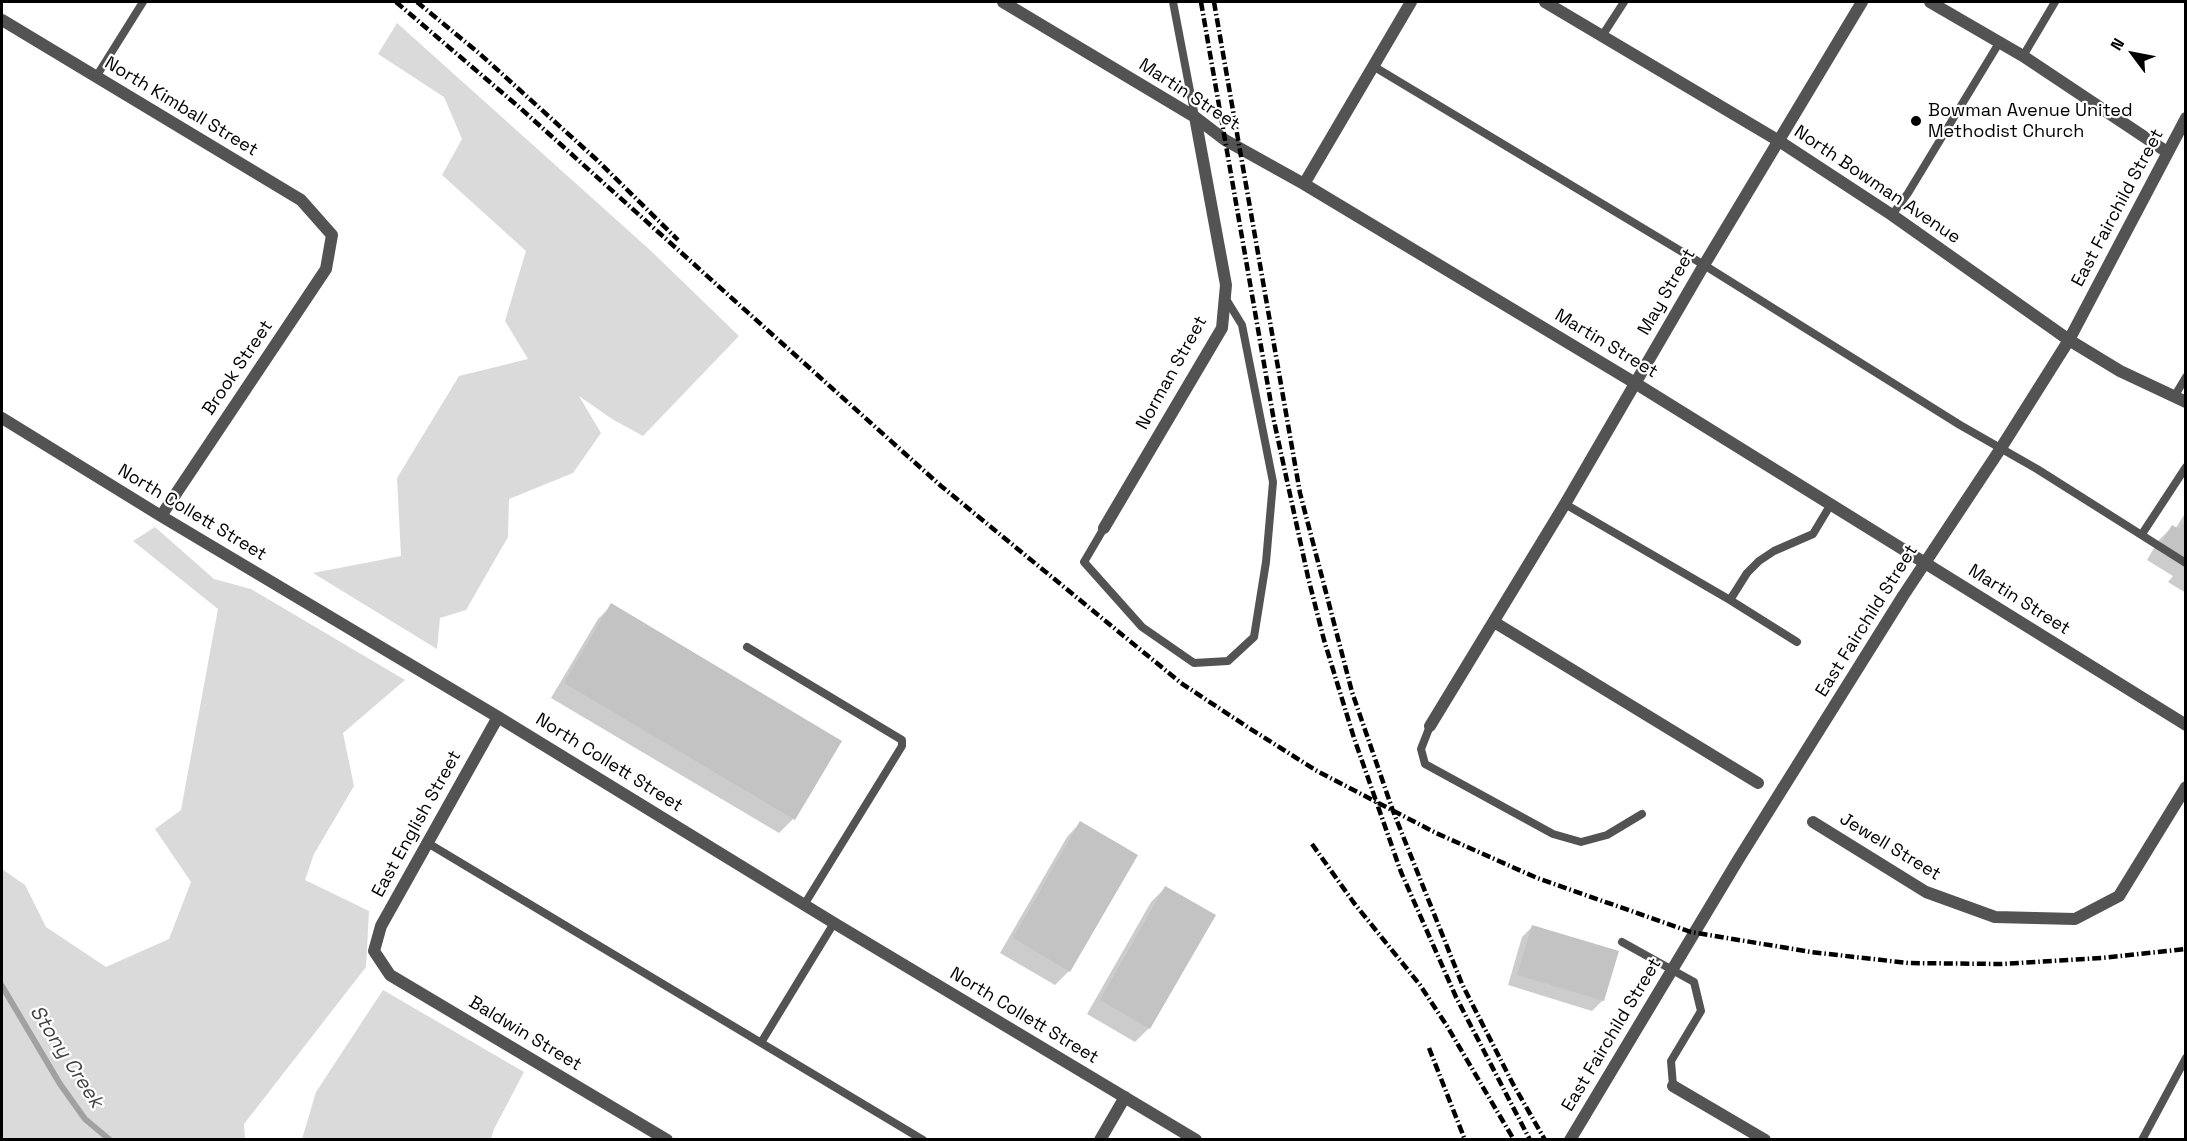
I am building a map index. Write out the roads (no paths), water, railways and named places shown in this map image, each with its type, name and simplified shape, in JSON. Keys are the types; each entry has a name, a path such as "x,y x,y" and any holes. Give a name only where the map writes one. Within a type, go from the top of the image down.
{"street":[{"name":"Martin Street","path":"1003,2 1195,117 1225,140 1304,184 1635,383 2186,725"},
{"path":"1304,184 1412,2"},
{"name":"North Bowman Avenue","path":"1545,2 1779,141 1892,215 2069,340 2120,371 2180,400"},
{"name":"May Street","path":"1430,726 1565,504 1704,265 1863,2"},
{"path":"1930,2 2023,56 2167,152"},
{"name":"North Kimball Street","path":"2,20 301,200 332,235"},
{"name":"Norman Street","path":"1104,528 1222,328 1226,285 1195,117"},
{"name":"East Fairchild Street","path":"1570,1140 1738,860 1925,562 2069,340 2186,118"},
{"name":"Brook Street","path":"161,516 326,269 332,235"},
{"name":"North Collett Street","path":"2,418 1196,1140"},
{"path":"1494,622 1758,783"},
{"name":"East English Street","path":"374,951 381,926 498,717"},
{"name":"Jewell Street","path":"1813,822 1926,892 1995,918 2075,919 2120,896 2186,786"},
{"name":"Baldwin Street","path":"374,951 390,975 667,1140"},
{"path":"1673,1086 1765,1140"},
{"path":"1100,1140 1125,1097"}],"lane":[{"path":"96,77 143,2"},
{"path":"1173,2 1195,117"},
{"path":"1602,36 1624,2"},
{"path":"2023,56 2055,2"},
{"path":"1892,215 1908,193 2000,43"},
{"path":"1373,66 1704,265 2186,563"},
{"path":"1104,528 1084,562 1142,627 1194,663 1228,661 1254,637 1266,562 1273,482 1242,325 1225,297"},
{"path":"2180,400 2186,377"},
{"path":"2142,534 2186,467"},
{"path":"1565,504 1730,600 1797,642"},
{"path":"1730,600 1747,573 1759,561 1774,551 1813,534 1831,504"},
{"path":"747,646 902,740 902,746 804,905"},
{"path":"1430,726 1421,749 1425,764 1553,834 1581,842 1607,836 1642,814"},
{"path":"426,842 762,1041 923,1140"},
{"path":"762,1041 834,923"},
{"path":"1622,942 1694,982 1701,1011 1671,1061 1673,1086"},
{"path":"2142,1140 2186,1058"}],"waterway":[{"name":"Stony Creek","path":"2,986 60,1084 85,1119 110,1140"}],"railway":[{"path":"396,2 519,107 941,486 1181,683 1317,771 1436,833 1537,878 1691,932 1811,952 1908,963 2001,964 2102,958 2186,949"},
{"path":"417,2 480,54 597,160 678,240"},
{"path":"1201,2 1274,421 1324,640 1354,738 1401,872 1456,997 1530,1140"},
{"path":"1214,2 1300,493 1352,692 1393,811 1462,984 1513,1084 1545,1140"},
{"path":"1312,844 1354,903 1420,985 1447,1026 1514,1140"},
{"path":"1429,1048 1465,1140"}],"place":[{"name":"Bowman Avenue United Methodist Church","path":"1916,121"}]}
